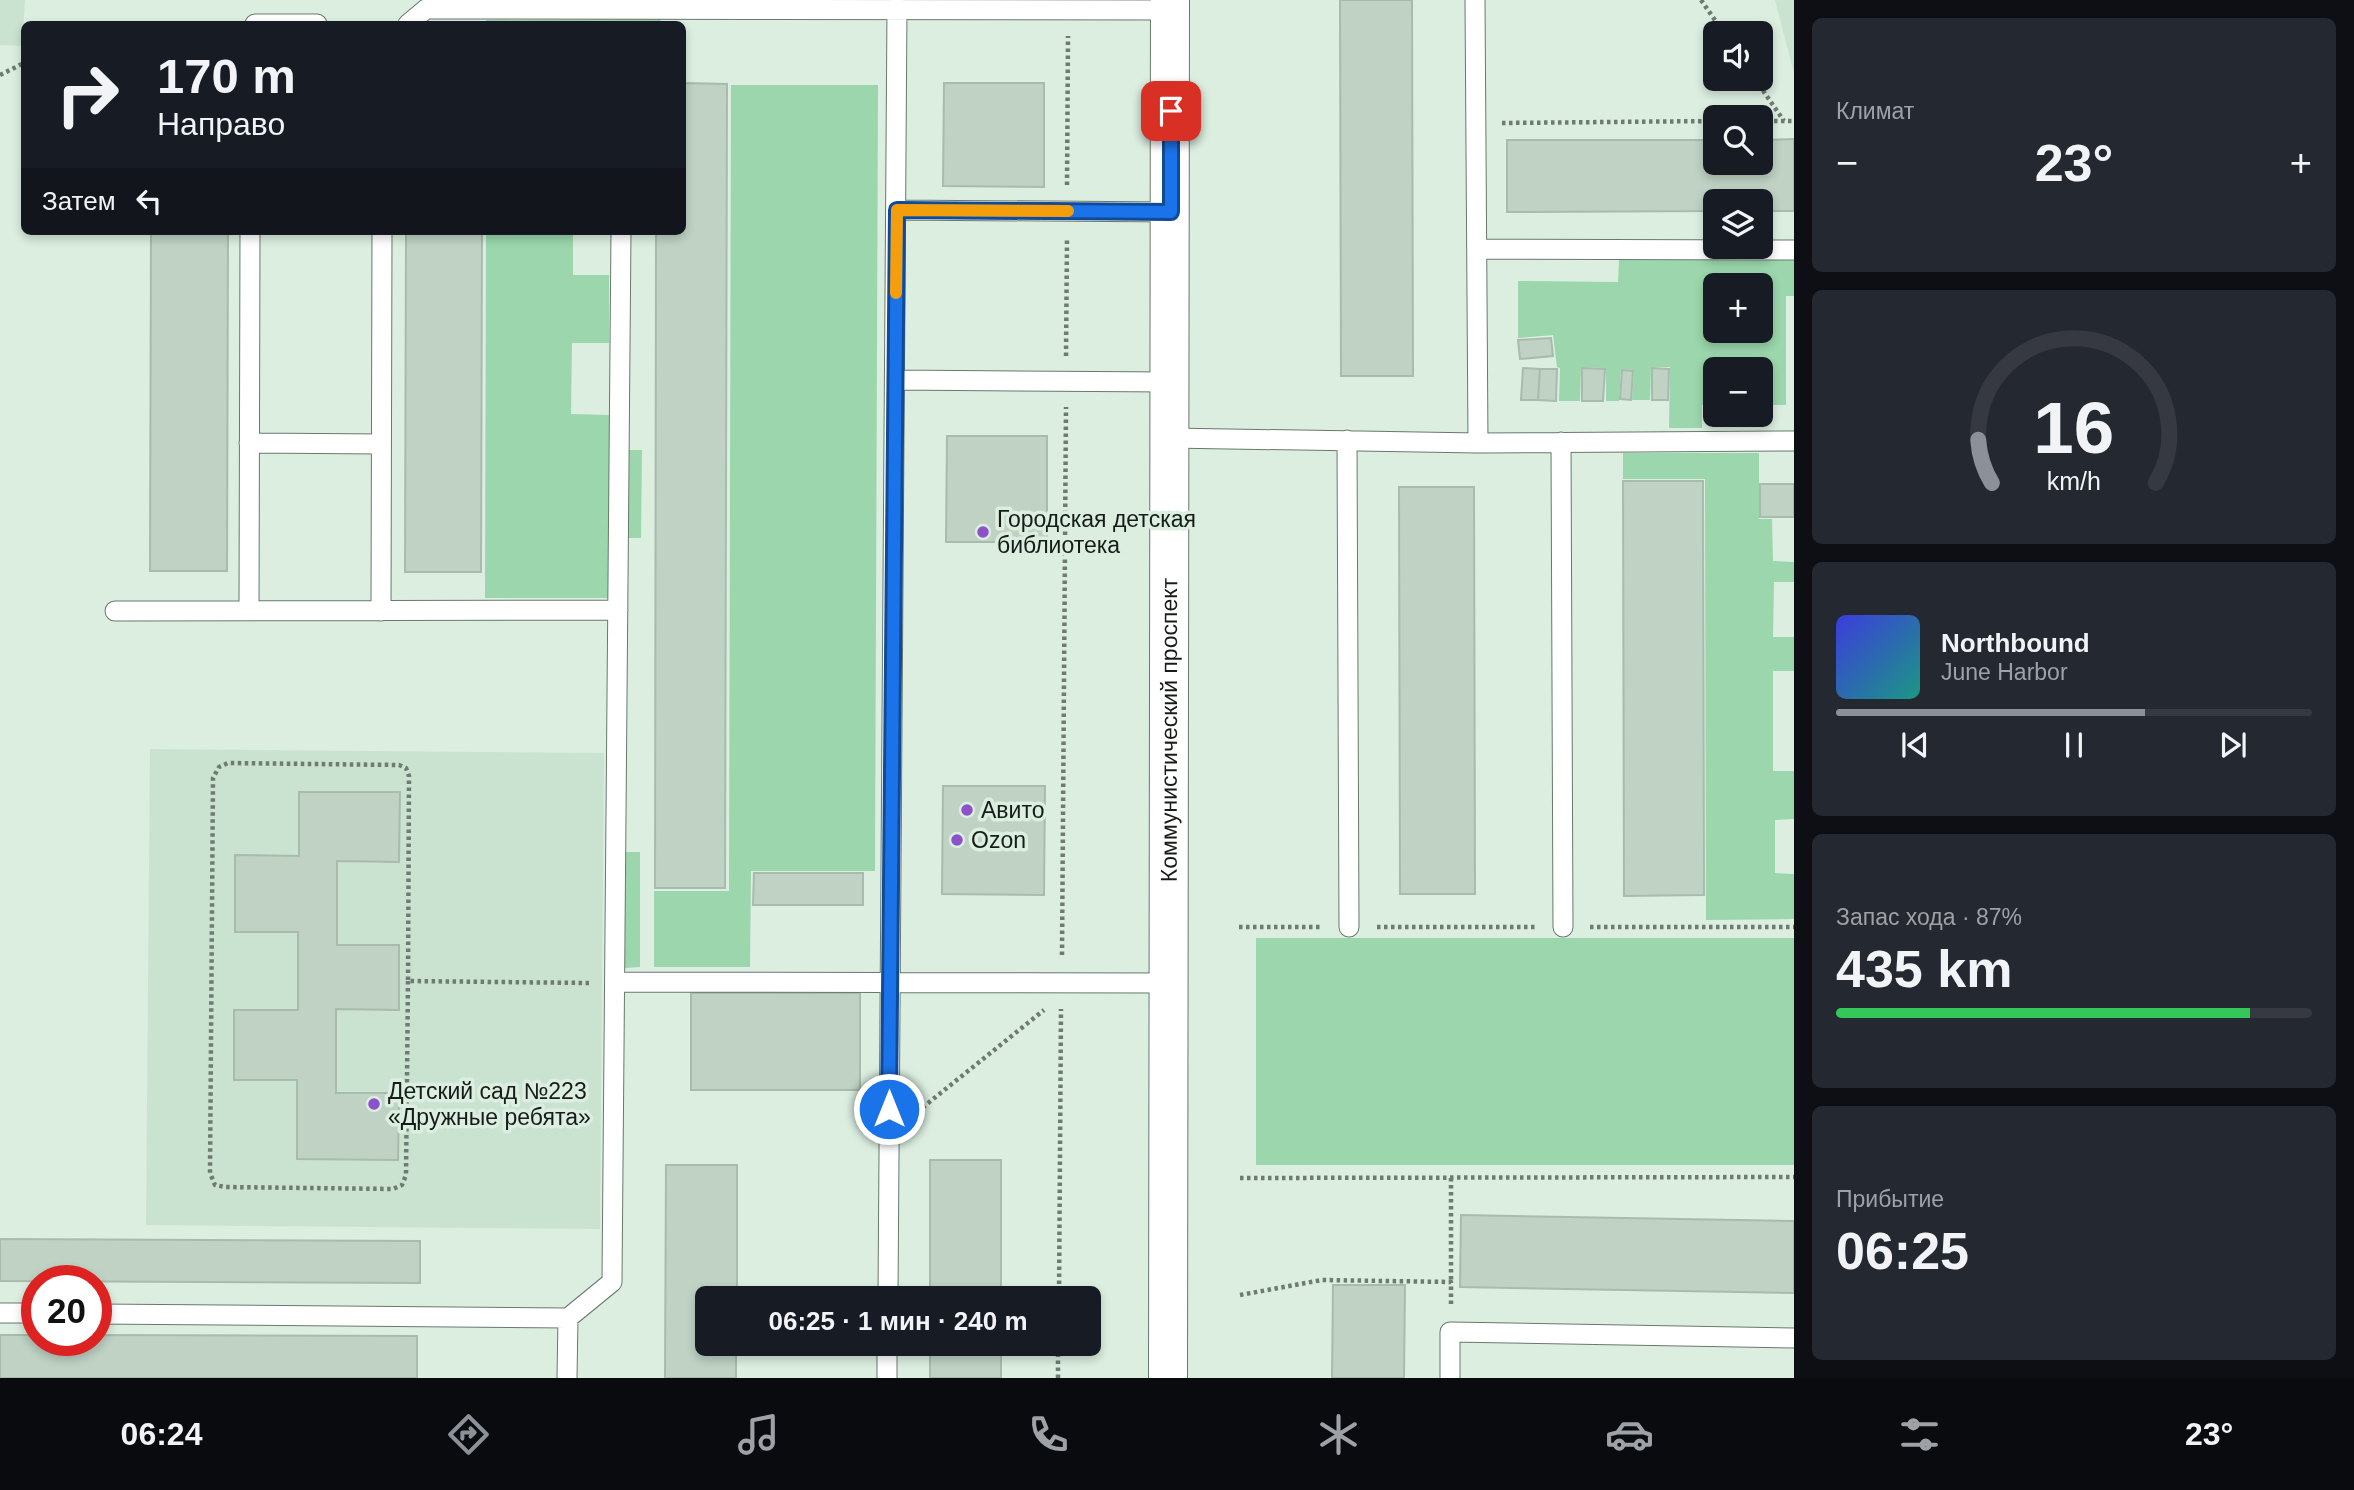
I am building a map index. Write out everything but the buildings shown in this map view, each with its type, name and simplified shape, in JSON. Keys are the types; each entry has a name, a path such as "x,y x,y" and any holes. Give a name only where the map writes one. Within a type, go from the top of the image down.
{"main road":[{"name":"Коммунистический проспект","path":"1168,1378 1170,5"}],"lane":[{"path":"1475,0 1478,443"},
{"path":"412,21 426,9 1068,9 1170,5"},
{"path":"888,1286 897,8"},
{"path":"674,21 685,9"},
{"path":"897,210 1171,212"},
{"path":"249,611 250,235"},
{"path":"381,611 382,235"},
{"path":"112,1314 568,1318 612,1282 621,235"},
{"path":"1476,249 1794,250"},
{"path":"895,380 1170,382"},
{"path":"1170,439 1478,443 1794,441"},
{"path":"1347,440 1349,927"},
{"path":"1561,442 1563,927"},
{"path":"249,443 382,443"},
{"path":"115,611 618,610"},
{"path":"615,982 890,982 1061,989 1169,983"},
{"path":"0,1313 21,1313"},
{"path":"567,1378 568,1318"},
{"path":"1450,1378 1450,1332 1794,1338"},
{"path":"887,1356 887,1378"}],"path":[{"path":"1701,0 1716,21"},
{"path":"1059,1286 1068,9"},
{"path":"0,75 21,64"},
{"path":"1763,91 1784,121"},
{"path":"1476,123 1703,121"},
{"path":"1773,121 1794,121"},
{"path":"228,764 399,765 406,768 410,776 408,981 406,1175 402,1185 393,1189 215,1185 210,1173 210,1146 214,778 219,767 228,764"},
{"path":"1239,927 1293,927"},
{"path":"408,981 615,982"},
{"path":"889,1135 1061,989"},
{"path":"1240,1178 1794,1177"},
{"path":"1450,1332 1451,1178"},
{"path":"1240,1295 1322,1280 1451,1282"},
{"path":"1058,1356 1058,1378"}],"shaded area":[{"path":"0,0 25,0 24,21 21,21 21,46 0,45"},
{"path":"1775,0 1794,0 1794,73"},
{"name":"Детский сад №223 «Дружные ребята»","path":"150,749 604,753 600,1229 146,1225"}],"green space":[{"path":"662,19 660,21 486,20"},
{"path":"731,85 878,85 875,871 751,871 750,967 654,967 654,891 729,891"},
{"path":"486,235 573,235 573,275 609,275 609,343 572,343 571,414 609,415 609,598 485,598"},
{"path":"1619,260 1794,260 1794,296 1786,296 1786,405 1773,405 1773,357 1703,357 1702,428 1669,428 1670,367 1651,367 1650,400 1632,400 1634,370 1621,369 1619,401 1606,401 1606,368 1581,367 1580,401 1559,401 1560,368 1557,367 1553,335 1518,338 1518,281 1618,282"},
{"path":"626,450 642,450 641,538 625,538"},
{"path":"1623,453 1759,453 1759,519 1772,519 1773,561 1794,562 1794,582 1774,582 1773,637 1794,637 1794,671 1773,671 1773,771 1794,771 1794,819 1775,820 1775,873 1794,874 1794,919 1706,920 1705,479 1623,479"},
{"path":"625,852 640,852 640,967 625,968"},
{"path":"1256,938 1794,938 1794,1165 1256,1165"}],"slow traffic":[{"path":"896,293 897,210 1068,211"}],"place":[{"name":"Городская детская библиотека","path":"983,532"},
{"name":"Авито","path":"967,810"},
{"name":"Ozon","path":"957,840"},
{"name":"Детский сад №223 «Дружные ребята»","path":"374,1104"}],"route":[{"path":"889,1109 897,210 1171,212 1171,111"}]}
